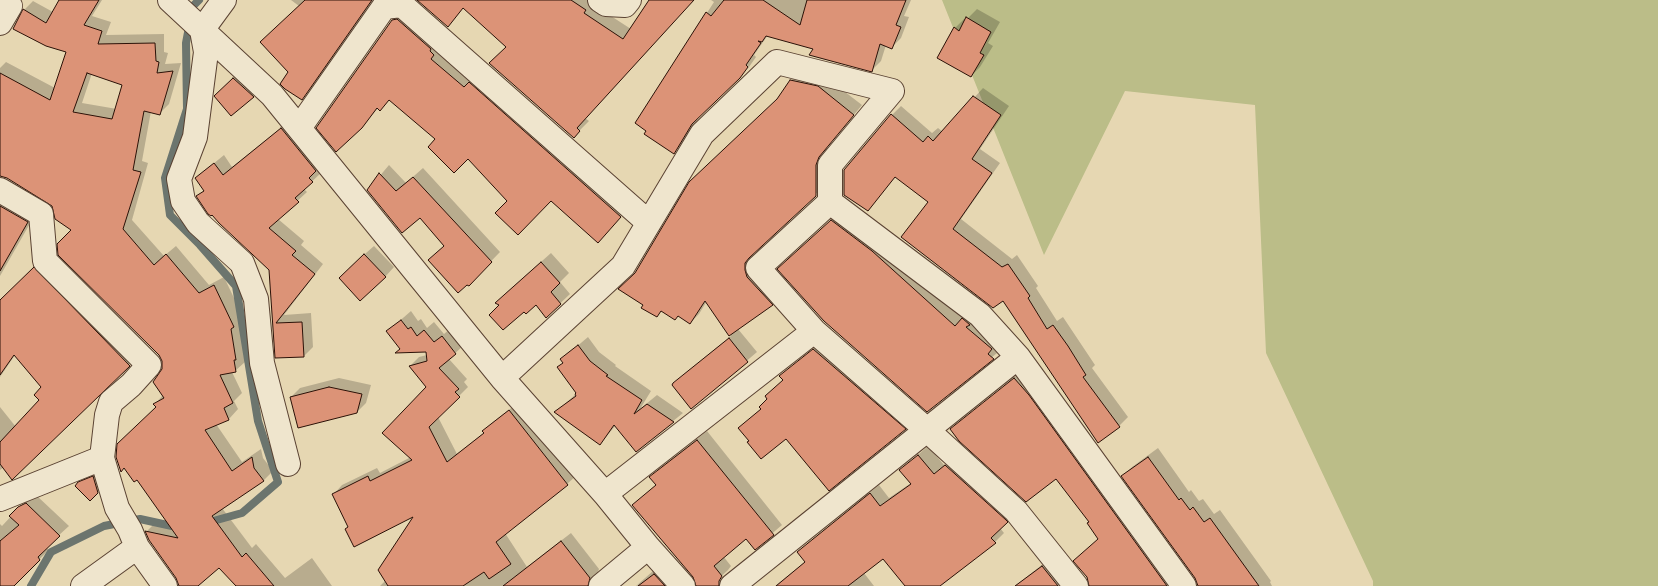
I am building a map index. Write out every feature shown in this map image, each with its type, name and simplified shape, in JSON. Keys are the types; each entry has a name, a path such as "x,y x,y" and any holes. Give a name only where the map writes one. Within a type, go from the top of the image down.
{"street":[{"path":"0,23 10,6 5,0"},
{"path":"188,17 224,0"},
{"path":"600,0 606,4 626,5 628,0"},
{"path":"299,128 384,7 402,5 649,222"},
{"path":"188,17 272,95 502,378 605,494 682,586"},
{"path":"188,17 206,52 195,137 179,179 183,201 198,224 242,263 256,300 262,363 288,464"},
{"path":"502,378 623,266 702,134 777,62 892,91 830,165 830,202 758,268 814,331 1016,511 1076,586"},
{"path":"0,190 41,214 46,261 149,365 112,402 107,415 102,458 117,508 133,538 165,586"},
{"path":"830,202 980,315 1018,357 1184,586"},
{"path":"605,494 814,331"},
{"path":"732,586 1018,357"},
{"path":"0,499 102,458"},
{"path":"83,586 133,538"},
{"path":"602,586 648,547"}],"green space":[{"path":"942,0 1658,0 1658,586 1373,586 1373,581 1266,353 1255,105 1125,91 1044,255"}],"building":[{"path":"59,0 99,0 84,25 102,31 98,44 155,43 156,61 159,62 157,73 173,71 160,115 144,111 133,170 141,172 123,229 154,265 166,254 199,293 214,285 234,327 231,329 236,372 220,375 233,403 224,408 229,420 205,430 232,471 252,457 254,468 264,481 212,516 242,557 246,553 274,586 236,586 219,568 198,586 179,586 176,578 149,540 145,531 178,538 137,480 134,482 124,468 121,472 116,457 117,444 156,407 153,404 164,398 153,382 162,369 162,361 159,355 58,255 57,244 71,230 55,219 52,206 7,178 0,176 0,73 50,100 66,52 46,46 13,29 23,9 46,23","holes":["87,73 122,85 112,119 73,112"]},
{"path":"305,0 372,0 302,100 280,84 288,72 260,42"},
{"path":"417,0 571,0 586,10 584,13 623,39 649,0 694,0 577,128 580,131 574,138 489,63 506,47 463,8 448,27"},
{"path":"724,0 763,0 800,25 807,0 906,0 896,25 901,27 892,49 880,44 872,72 809,55 813,49 766,36 762,42 758,41 761,43 746,65 748,67 740,78 692,124 674,154 644,134 646,131 635,123 706,12 711,16"},
{"path":"966,17 991,32 980,53 984,55 971,77 937,58 954,27 959,31"},
{"path":"397,19 431,49 430,51 434,55 431,59 464,87 469,82 621,217 598,243 551,201 518,235 495,213 507,201 468,159 454,173 428,147 435,139 389,100 380,111 377,108 362,128 336,152 316,128 392,20"},
{"path":"233,78 254,97 231,116 214,96"},
{"path":"790,80 818,86 854,115 819,157 816,165 816,196 745,263 747,277 773,305 729,336 705,301 690,324 678,316 675,320 661,311 657,317 641,308 643,305 618,289 635,273 689,182 777,99"},
{"path":"973,96 1001,115 972,159 992,173 953,229 1002,267 1008,264 1030,296 1028,298 1047,329 1053,325 1068,346 1086,375 1083,377 1120,427 1098,443 1003,301 993,308 901,237 928,202 895,177 868,211 844,195 844,170 891,114 923,142 928,136 933,141"},
{"path":"281,128 316,171 309,178 313,182 295,198 299,202 269,228 296,251 292,255 315,274 276,323 302,322 304,357 275,358 269,270 212,215 208,214 196,196 204,191 195,178 214,163 223,175"},
{"path":"379,173 396,191 413,177 492,262 469,286 467,285 458,293 428,260 444,246 420,218 402,233 367,190"},
{"path":"0,206 28,222 0,271"},
{"path":"831,220 872,251 955,326 962,318 970,325 966,327 992,349 988,354 994,359 927,412 824,321 777,269"},
{"path":"364,254 386,277 360,301 339,278"},
{"path":"541,262 560,283 551,292 561,304 546,318 536,305 526,314 524,312 503,330 489,315 499,305 495,303"},
{"path":"34,267 130,366 12,480 0,464 0,442 39,400 34,395 41,387 14,355 0,375 0,300"},
{"path":"401,320 408,329 411,327 417,336 424,330 434,342 442,336 456,354 439,368 459,389 455,392 460,397 429,427 447,462 484,433 482,431 509,410 568,485 496,542 511,564 489,579 484,572 463,586 388,586 378,570 413,517 354,547 345,529 348,527 332,494 368,476 370,481 412,460 382,433 426,387 409,366 427,361 426,352 395,353 400,349 386,331"},
{"path":"729,338 748,362 691,409 672,385 673,383"},
{"path":"578,345 590,361 608,375 606,376 642,400 634,414 647,404 674,422 636,452 614,425 600,445 554,412 576,396 576,393 557,367 563,363 560,359"},
{"path":"813,349 906,429 829,491 786,439 761,459 738,428 761,409 759,407 767,399 765,396 783,380 779,376"},
{"path":"1014,378 1029,395 1167,586 1089,586 1087,577 1073,561 1098,539 1087,523 1089,522 1056,479 1026,502 959,441 950,429"},
{"path":"329,387 362,394 357,413 298,428 290,397"},
{"path":"697,440 774,535 755,550 746,539 714,566 722,576 719,586 696,586 693,577 632,505 656,485 649,477"},
{"path":"918,455 934,474 945,465 1008,522 991,538 996,543 940,586 905,586 883,559 848,586 776,586 805,562 797,552 870,493 880,506 911,484 899,470"},
{"path":"1148,457 1179,500 1181,498 1190,510 1193,507 1204,522 1210,518 1259,586 1198,586 1195,578 1121,476"},
{"path":"93,476 98,493 90,501 75,486 78,482"},
{"path":"26,503 60,536 38,557 40,560 14,586 0,586 0,541 19,525 9,516 18,507"},
{"path":"561,541 590,578 588,586 503,586"},
{"path":"1042,566 1058,586 1015,586"},
{"path":"654,574 665,586 638,586"}],"waterway":[{"path":"199,0 193,6 186,43 187,109 165,178 170,215 200,245 236,286 258,421 278,482 242,513 206,523"},
{"path":"31,586 51,552 104,526 140,519 180,526"}]}
